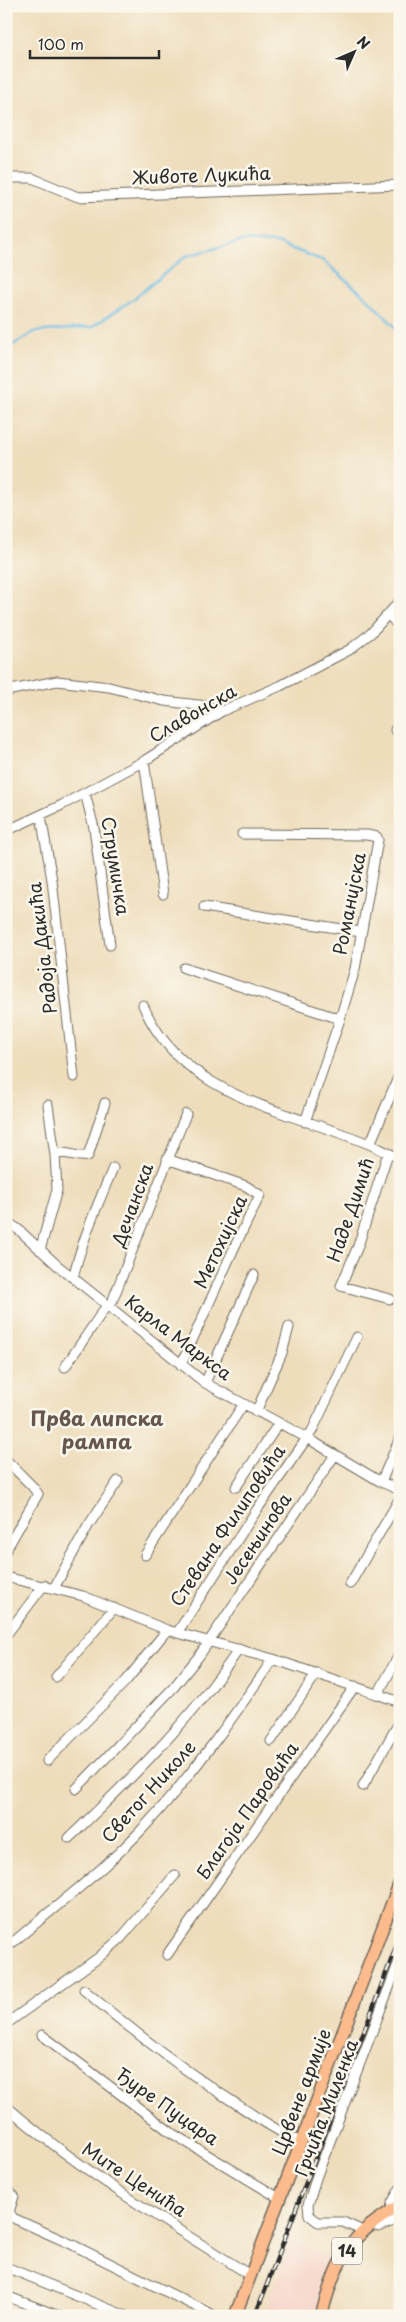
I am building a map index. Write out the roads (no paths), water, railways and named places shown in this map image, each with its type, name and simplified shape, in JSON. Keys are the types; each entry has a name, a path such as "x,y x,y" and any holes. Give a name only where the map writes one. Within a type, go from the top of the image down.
{"main road":[{"name":"Црвене армије","path":"235,2316 400,1882"},
{"name":"14","path":"321,2316 331,2283 352,2242 367,2228 397,2211"}],"street":[{"name":"Животе Лукића","path":"6,178 32,178 78,197 400,185"},
{"name":"Славонска","path":"6,831 41,816 144,761 222,712 280,686 348,650 371,633 400,601"},
{"path":"388,615 400,628"},
{"path":"6,691 57,681 109,687 164,701 207,706 222,712"},
{"path":"144,761 163,894"},
{"name":"Струмичка","path":"85,793 94,828 110,945"},
{"name":"Радоја Дакића","path":"41,816 52,880 74,1077"},
{"name":"Романијска","path":"242,834 318,834 377,837 378,840 376,860 355,969 340,1020 305,1122"},
{"path":"204,907 361,932"},
{"path":"184,968 340,1020"},
{"path":"143,1005 151,1024 163,1041 181,1059 223,1089 305,1122 370,1144 400,1158"},
{"path":"370,1144 400,1072"},
{"path":"55,1155 61,1152 88,1156 105,1103"},
{"path":"40,1250 57,1190 55,1155 48,1105"},
{"name":"Дечанска","path":"109,1306 186,1114"},
{"name":"Наде Димић","path":"388,1153 358,1246 341,1286 390,1299"},
{"name":"Метохијска","path":"167,1159 246,1186 260,1195 181,1365"},
{"path":"73,1278 78,1257 96,1207 113,1168"},
{"name":"Карла Маркса","path":"6,1221 19,1230 73,1278 205,1383 307,1438 381,1482 400,1490"},
{"path":"205,1383 254,1275"},
{"name":"Карла Маркса","path":"65,1367 109,1306"},
{"path":"256,1412 282,1353 289,1327"},
{"name":"Стевана Филиповића","path":"177,1633 256,1511 307,1438 358,1337"},
{"path":"145,1555 242,1404"},
{"path":"236,1488 279,1423"},
{"path":"381,1482 400,1438"},
{"name":"Јесењинова","path":"76,1789 174,1686 209,1642 335,1455"},
{"path":"6,1460 38,1494 7,1546"},
{"path":"54,1588 88,1526 118,1481"},
{"path":"350,1584 400,1498"},
{"path":"6,1577 54,1588 114,1608 167,1630 273,1658 400,1702"},
{"path":"6,1635 44,1585"},
{"path":"56,1678 114,1608"},
{"path":"47,1761 126,1681 167,1630"},
{"path":"69,1838 140,1771 174,1734 210,1691 239,1649"},
{"path":"378,1694 400,1653"},
{"name":"Светог Николе","path":"6,1948 105,1864 146,1826 225,1729 273,1658"},
{"path":"271,1742 317,1673"},
{"name":"Благоја Паровића","path":"167,1954 355,1686"},
{"path":"363,1786 400,1721"},
{"path":"6,2024 98,1958 115,1943 175,1875"},
{"name":"Грчића Миленка","path":"367,2228 343,2222 318,2222 309,2215 308,2208 316,2178 400,1958"},
{"path":"84,1990 146,2042 186,2072 260,2120 301,2142"},
{"name":"Ђуре Пуцара","path":"42,2035 173,2134 279,2198"},
{"name":"Мите Ценића","path":"6,2106 46,2140 96,2177 250,2275"},
{"path":"397,2211 392,2203 400,2189"},
{"path":"6,2190 14,2196 9,2212 13,2218 73,2245 215,2316"},
{"path":"6,2267 126,2316"},
{"path":"6,2296 59,2316"}],"waterway":[{"path":"6,345 13,345 34,332 92,327 132,300 186,256 244,241 277,243 324,261 368,299 400,332"}],"railway":[{"path":"255,2316 400,1937"}],"district":[{"name":"Прва липска рампа","path":"97,1430"}]}
